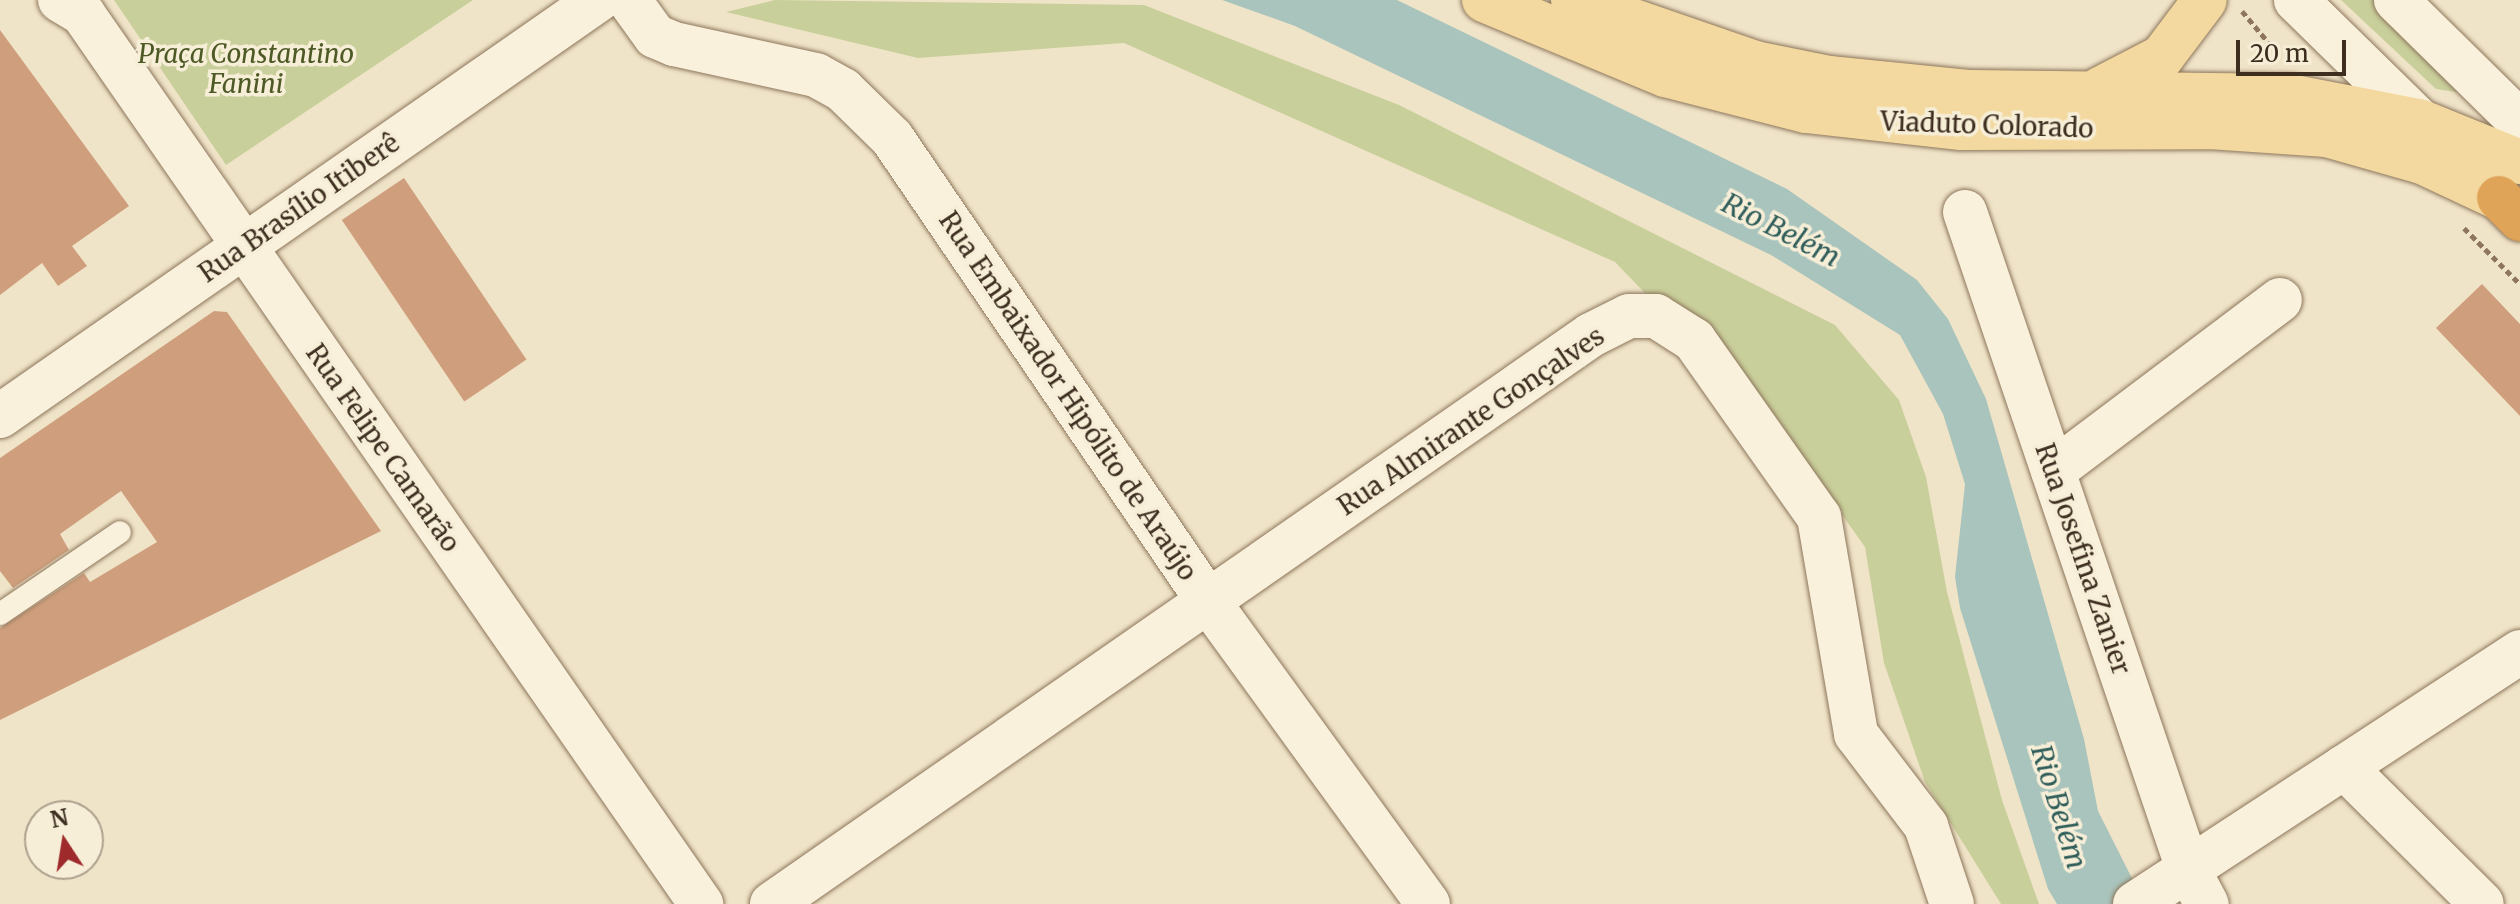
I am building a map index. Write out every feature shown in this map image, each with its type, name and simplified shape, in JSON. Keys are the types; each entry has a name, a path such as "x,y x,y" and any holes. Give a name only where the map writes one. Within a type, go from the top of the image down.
{"main road":[{"name":"Viaduto Colorado","path":"1484,0 1665,75 1806,111 1961,128 2210,127 2327,135 2422,162 2513,193"},
{"name":"Viaduto Colorado","path":"1573,0 1755,63 1829,78 1970,92 2290,96 2419,121"},
{"path":"2093,92 2162,57 2224,6"}],"street":[{"name":"Rua Felipe Camarão","path":"60,0 83,14 701,904"},
{"name":"Rua Brasílio Itiberê","path":"0,416 598,0"},
{"name":"Rua Embaixador Hipólito de Araújo","path":"629,0 655,36 674,44 816,75 843,90 892,138 1208,601 1428,904"},
{"path":"2296,0 2419,121 2513,193"},
{"path":"2396,0 2520,122"},
{"name":"Rua Josefina Zanier","path":"1965,212 2053,471 2175,889"},
{"path":"2053,471 2280,300"},
{"name":"Rua Almirante Gonçalves","path":"772,904 1591,335 1629,316 1656,316 1694,340 1819,517 1856,734 1926,826 1952,904"},
{"path":"2175,889 2344,767 2520,652"},
{"path":"2344,767 2482,904"}],"lane":[{"path":"0,614 120,532"}],"path":[{"path":"2224,6 2254,0"},
{"path":"2224,6 2283,60"}],"green space":[{"name":"Praça Constantino Fanini","path":"114,0 473,0 226,165"},
{"path":"775,0 1144,5 1399,105 1835,325 1899,400 1926,477 1947,592 2002,800 2039,904 2001,904 1925,782 1884,663 1865,547 1796,450 1615,262 1124,43 918,58 726,12"},
{"path":"2341,0 2377,0 2476,95 2436,89"}],"water":[{"name":"Rio Belém","path":"1222,0 1397,0 1787,189 1917,280 1948,319 1986,399 2084,739 2098,811 2145,904 2057,904 2048,889 1960,608 1955,577 1965,484 1943,414 1900,335 1771,255 1295,26"}],"building":[{"path":"0,30 129,206 72,246 87,266 58,286 42,263 0,295"},
{"path":"404,178 526,360 464,401 342,220"},
{"path":"2482,284 2520,324 2520,416 2436,328"},
{"path":"214,311 227,312 381,531 0,720 0,628 84,573 90,582 157,542 121,491 60,534 69,550 13,588 0,571 0,458"}]}
